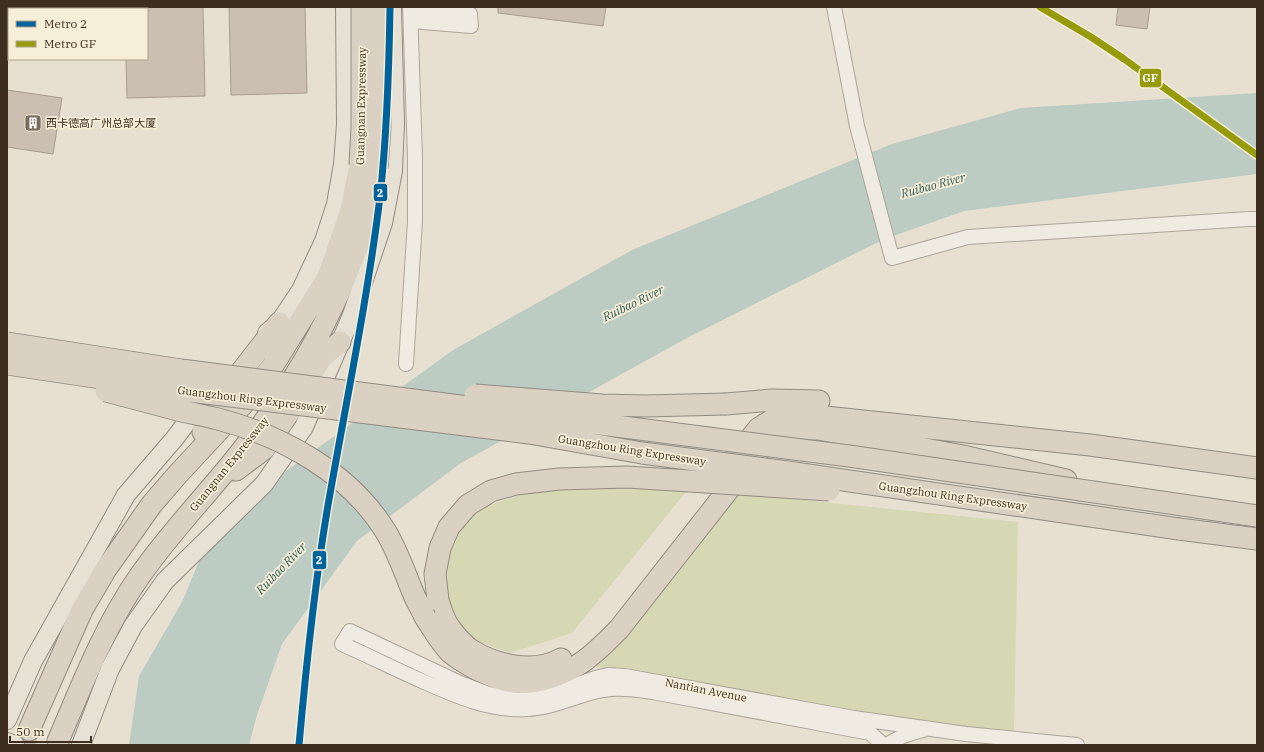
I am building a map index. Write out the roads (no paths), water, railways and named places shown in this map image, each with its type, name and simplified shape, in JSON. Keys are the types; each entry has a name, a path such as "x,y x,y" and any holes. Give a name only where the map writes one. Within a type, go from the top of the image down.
{"highway":[{"name":"Guangnan Expressway","path":"58,741 92,660 113,618 139,576 265,421 291,383 315,342 344,284 366,224 368,167 362,126 362,7"},
{"name":"Guangnan Expressway","path":"29,730 82,610 129,535 152,504 240,408 272,368 328,277 368,167 380,127 377,7"},
{"path":"178,474 231,385 279,322"},
{"path":"209,491 264,449 290,411 321,358 340,342"},
{"name":"Guangzhou Ring Expressway","path":"7,343 181,370 841,455 1257,516"},
{"path":"7,364 219,420 272,439 313,459 343,482 369,508 386,532 401,562 412,592 425,617 437,636 450,652 467,664 488,674 513,682 535,681 557,676 578,665 600,648 619,629 769,438 778,432 791,429 818,429 963,456 1240,523 1257,525"},
{"name":"Guangzhou Ring Expressway","path":"7,364 181,390 529,433 642,453 788,472 1257,539"},
{"path":"181,370 602,405 646,406 726,404 772,400 820,401 875,407 1090,445"},
{"path":"1179,529 827,490 627,478 559,479 516,484 490,491 468,505 449,527 440,548 435,574 438,600 449,627 470,649 494,661 524,668 553,664 578,650 602,629 759,428 774,419 797,414 1090,445 1257,468"}],"main road":[{"path":"7,720 33,662 126,495 228,372 249,349 279,322 301,290 318,255 336,204 343,164 346,124 345,7"},
{"path":"81,745 110,669 133,626 165,581 264,484 304,427 340,342 360,294 383,223 393,171 395,123 392,7"},
{"path":"7,742 15,745"}],"street":[{"path":"834,7 857,126 888,248 892,258 968,237 1257,219"},
{"path":"406,364 415,221 415,157 410,12 471,20"},
{"name":"Nantian Avenue","path":"881,745 880,741 870,733 658,693 634,690 604,690 545,707 506,709 487,706 445,692 342,644 350,631 453,680 489,694 509,697 540,696 595,678 608,675 625,676 854,718 966,734 1077,745"},
{"path":"887,745 896,738 911,732 929,729"}],"water":[{"name":"Ruibao River","path":"1257,93 1257,174 964,211 882,240 685,339 461,463 357,541 282,644 257,715 249,745 129,745 139,676 182,602 200,559 282,474 453,350 632,250 892,144 1021,108"}],"tunnel":[{"path":"24,745 29,730"}],"metro line":[{"name":"2","path":"299,745 304,686 322,540 362,316 380,197 387,102 390,7"},
{"name":"GF","path":"1040,7 1091,37 1124,59 1257,155"}],"place":[{"name":"西卡德高广州总部大厦","path":"33,123"}]}
